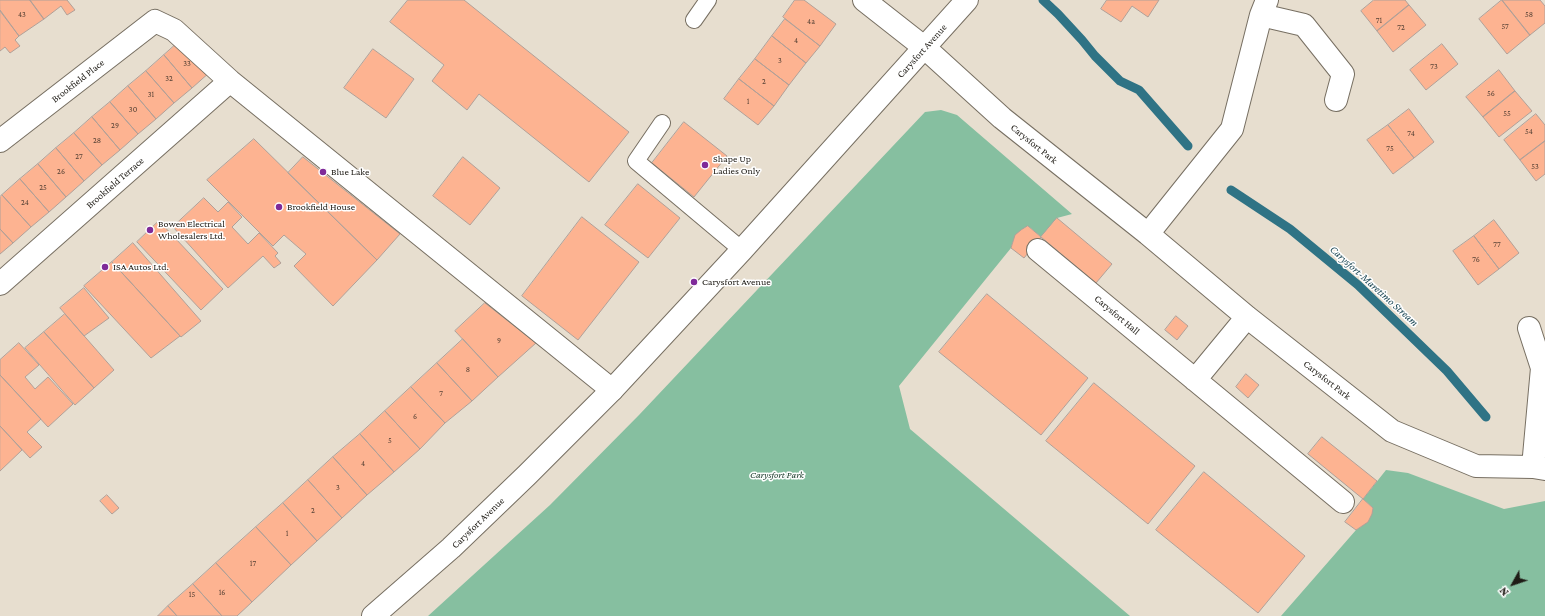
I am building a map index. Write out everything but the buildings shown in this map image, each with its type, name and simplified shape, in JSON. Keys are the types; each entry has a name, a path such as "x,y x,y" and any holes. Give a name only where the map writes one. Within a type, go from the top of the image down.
{"street":[{"name":"Carysfort Park","path":"864,0 925,48 1002,118 1148,234 1247,317 1392,431 1476,466 1539,468 1542,368 1529,328"},
{"name":"Carysfort Avenue","path":"373,616 451,548 527,476 612,390 742,250 967,0"},
{"path":"1148,234 1232,130 1264,7 1304,26 1343,74 1336,100"},
{"name":"Brookfield Place","path":"0,141 155,21 174,30 230,81"},
{"path":"230,81 612,390"},
{"name":"Brookfield Terrace","path":"0,284 230,81"},
{"name":"Carysfort Hall","path":"1038,250 1343,502"},
{"path":"1195,380 1247,317"}],"lane":[{"path":"694,20 708,0"},
{"path":"662,123 636,161 742,250"}],"green space":[{"name":"Carysfort Park","path":"941,110 957,115 1072,214 1057,218 1041,237 1028,226 1019,232 1011,248 899,386 910,429 1130,616 428,616 550,505 639,415 925,112"},
{"path":"1386,470 1408,473 1504,509 1545,501 1545,616 1281,616 1356,530 1368,521 1373,508 1363,499"}],"waterway":[{"name":"Carysfort-Maretimo Stream","path":"1043,0 1058,14 1095,56 1120,81 1139,90 1188,146"},
{"name":"Carysfort-Maretimo Stream","path":"1231,190 1290,229 1358,285 1447,371 1486,417"}],"place":[{"name":"Shape Up Ladies Only","path":"705,165"},
{"name":"Blue Lake","path":"323,172"},
{"name":"Brookfield House","path":"279,207"},
{"name":"Bowen Electrical Wholesalers Ltd.","path":"150,230"},
{"name":"ISA Autos Ltd.","path":"105,267"},
{"name":"Carysfort Avenue","path":"694,282"}]}
